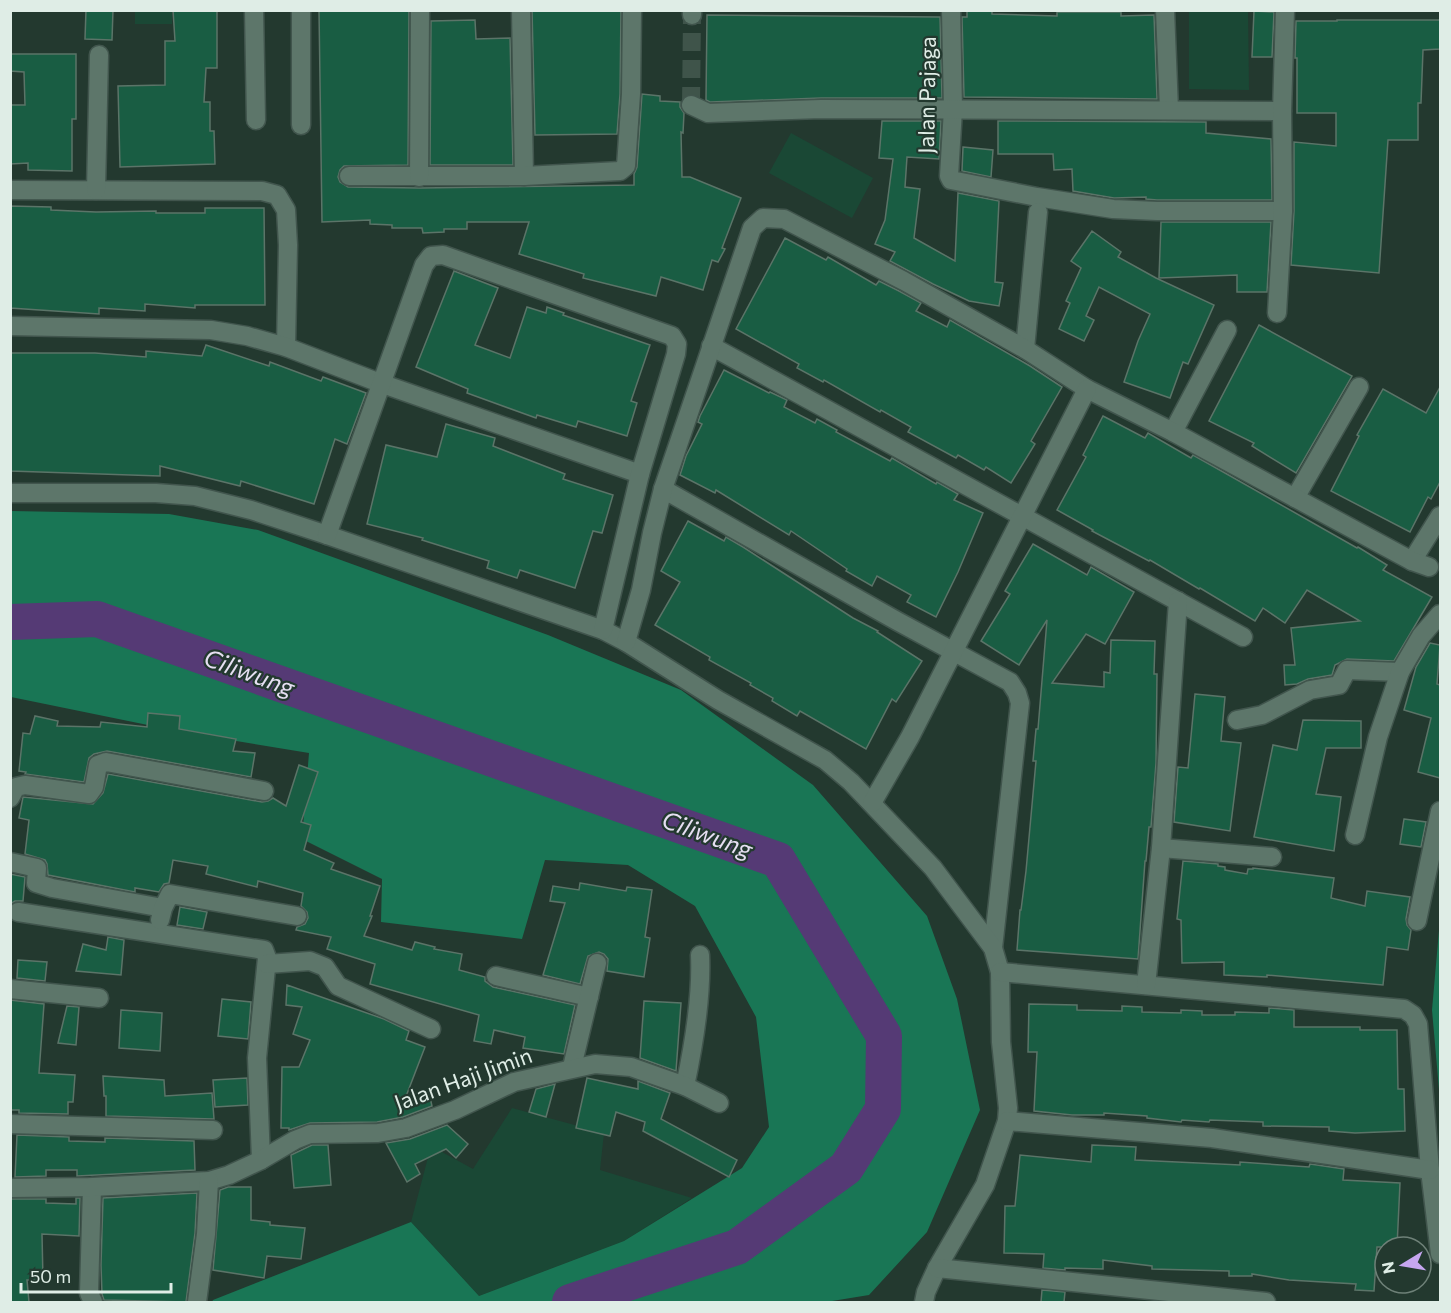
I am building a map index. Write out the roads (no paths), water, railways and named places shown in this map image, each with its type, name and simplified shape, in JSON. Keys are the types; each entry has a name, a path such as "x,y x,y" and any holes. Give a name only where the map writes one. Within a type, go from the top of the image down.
{"street":[{"path":"255,10 256,120"},
{"path":"301,10 301,125"},
{"path":"419,177 420,10"},
{"path":"520,10 524,176"},
{"path":"349,176 524,176 620,171 626,166 631,94 632,10"},
{"name":"Jalan Pajaga","path":"951,10 954,109 949,176 951,180 1113,209 1283,211"},
{"path":"1165,10 1169,110"},
{"path":"1277,313 1283,211 1282,111 1285,10"},
{"path":"96,190 99,55"},
{"path":"692,105 708,113 954,109 1282,111"},
{"path":"10,190 262,191 278,195 286,210 287,222 286,347"},
{"path":"1025,349 1038,212"},
{"path":"626,642 641,590 663,489 752,228 764,218 784,219 904,281 1025,349 1087,389 1173,432 1421,564 1440,516"},
{"path":"327,535 424,265 430,256 443,255 672,336 677,344 640,474 603,630"},
{"path":"10,326 210,330 247,336 286,347 380,383 640,474"},
{"path":"1173,432 1227,330"},
{"path":"711,346 1243,637"},
{"path":"1295,498 1359,387"},
{"path":"872,803 910,737 1087,389"},
{"path":"663,489 1010,682 1017,693 1020,704 993,948"},
{"path":"10,493 156,493 195,496 251,510 603,630 718,700 825,760 872,803 933,868 993,948 1000,972 1001,1042 1008,1108 1007,1121 985,1185 937,1268 924,1302"},
{"path":"1146,985 1161,848 1178,601"},
{"path":"1355,835 1378,737 1400,672 1421,636 1440,614"},
{"path":"1237,720 1262,715 1310,690 1339,685 1347,670 1400,672"},
{"path":"10,798 16,787 25,785 89,794 94,787 98,765 106,762 264,791"},
{"path":"1417,921 1440,811"},
{"path":"1161,848 1272,857"},
{"path":"10,862 37,868 36,883 52,888 163,908"},
{"path":"157,933 163,908 170,894 297,916"},
{"path":"18,912 264,950 267,964 257,1058 261,1160"},
{"path":"685,1086 692,1057 701,981 700,955"},
{"path":"267,964 310,961 325,967 338,986 431,1029"},
{"path":"572,1067 597,963"},
{"path":"1000,972 1404,1009 1413,1015 1418,1024 1430,1170 1440,1254"},
{"path":"496,976 589,997"},
{"path":"10,989 99,998"},
{"name":"Jalan Haji Jimin","path":"10,1188 92,1187 209,1181 229,1175 310,1134 378,1133 406,1128 455,1110 514,1082 572,1067 595,1064 631,1067 685,1086 719,1103"},
{"path":"1007,1121 1212,1138 1430,1170"},
{"path":"10,1124 213,1130"},
{"path":"196,1302 206,1234 209,1181"},
{"path":"92,1187 89,1293 93,1302"},
{"path":"937,1268 1266,1302"}],"waterway":[{"name":"Ciliwung","path":"10,622 97,619 778,860 884,1036 883,1109 846,1168 737,1247 570,1302"}],"tunnel":[{"path":"691,105 692,15"}]}
